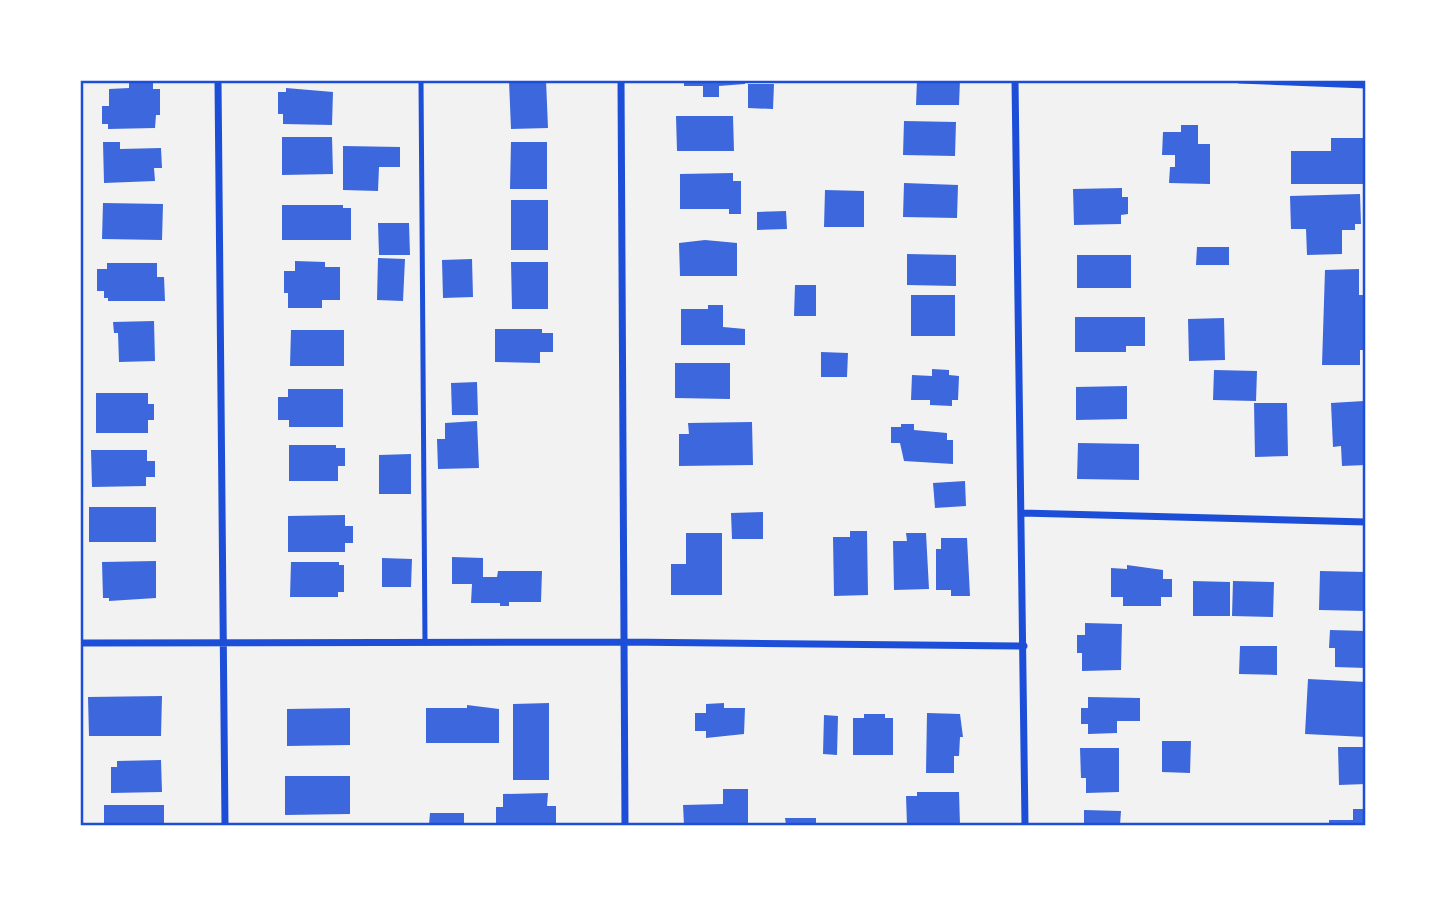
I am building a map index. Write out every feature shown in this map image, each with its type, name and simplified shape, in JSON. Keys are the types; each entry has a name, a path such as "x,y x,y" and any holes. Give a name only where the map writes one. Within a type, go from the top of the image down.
{"street":[{"path":"218,80 221,643 225,825"},
{"path":"621,80 625,825"},
{"path":"1015,80 1025,825"},
{"path":"1238,80 1366,85"},
{"path":"1022,513 1366,522"},
{"path":"80,643 623,642 1024,646"}],"lane":[{"path":"421,80 425,643"}],"building":[{"path":"129,80 153,80 153,89 160,89 160,115 156,115 155,128 108,129 108,124 102,124 102,106 109,106 109,89 129,88"},
{"path":"546,80 548,128 511,129 509,81"},
{"path":"684,80 745,80 745,84 719,86 719,97 703,97 703,86 684,86"},
{"path":"917,80 960,80 959,105 916,105"},
{"path":"748,84 774,84 773,109 748,108"},
{"path":"286,88 333,92 332,125 283,124 283,114 278,114 278,92 286,92"},
{"path":"676,116 733,116 734,151 677,151"},
{"path":"904,121 956,122 955,156 903,155"},
{"path":"1181,125 1198,125 1198,144 1210,144 1210,184 1169,183 1170,167 1175,167 1175,155 1162,155 1163,132 1181,132"},
{"path":"282,137 332,137 333,174 282,175"},
{"path":"1331,138 1366,138 1366,184 1291,184 1291,151 1331,151"},
{"path":"103,142 120,142 120,149 161,148 162,168 154,168 155,181 104,183"},
{"path":"511,142 547,142 547,189 510,189"},
{"path":"343,146 400,147 400,167 379,167 378,191 343,190"},
{"path":"733,173 733,181 741,181 741,214 729,214 729,209 680,209 680,174"},
{"path":"904,183 958,185 957,218 903,217"},
{"path":"1122,188 1122,197 1128,197 1128,214 1121,215 1121,224 1074,225 1073,189"},
{"path":"825,190 864,191 864,227 824,227"},
{"path":"1360,194 1361,224 1355,224 1355,230 1342,230 1342,254 1307,255 1306,229 1291,229 1290,196"},
{"path":"511,200 548,200 548,250 511,250"},
{"path":"103,203 163,204 162,240 102,239"},
{"path":"282,205 343,205 343,208 351,208 351,240 282,240"},
{"path":"786,211 787,229 757,230 757,212"},
{"path":"378,223 409,223 410,255 379,255"},
{"path":"705,240 737,243 737,276 680,276 679,243"},
{"path":"1197,247 1229,247 1229,265 1196,265"},
{"path":"907,254 956,255 956,286 907,285"},
{"path":"1077,255 1131,255 1131,288 1077,288"},
{"path":"378,258 405,259 403,301 377,300"},
{"path":"472,259 473,297 443,298 442,260"},
{"path":"295,261 325,262 325,267 340,267 340,300 322,300 322,308 288,308 288,293 284,293 284,271 295,271"},
{"path":"511,262 548,262 548,309 512,309"},
{"path":"107,263 157,263 157,277 164,277 165,301 108,301 108,298 104,298 104,291 97,291 97,269 107,269"},
{"path":"1359,269 1359,295 1363,295 1363,350 1360,350 1360,365 1322,365 1325,270"},
{"path":"795,285 816,285 816,316 794,316"},
{"path":"911,295 955,295 955,336 911,336"},
{"path":"708,305 723,305 723,327 745,329 745,345 681,345 681,309 708,309"},
{"path":"1075,317 1145,317 1145,346 1126,346 1126,352 1075,352"},
{"path":"1224,318 1225,360 1189,361 1188,319"},
{"path":"154,321 155,361 119,362 118,333 114,333 113,322"},
{"path":"495,329 542,329 542,333 553,333 553,352 540,352 540,363 495,362"},
{"path":"291,330 344,330 344,366 290,366"},
{"path":"821,352 848,353 847,377 821,377"},
{"path":"675,363 730,363 730,399 675,398"},
{"path":"932,369 949,370 949,375 959,376 958,400 952,400 952,406 930,405 930,400 911,400 912,375 932,376"},
{"path":"1214,370 1257,371 1256,401 1213,400"},
{"path":"477,382 478,415 452,415 451,383"},
{"path":"1127,386 1127,419 1076,420 1076,387"},
{"path":"288,389 343,389 343,427 289,427 289,420 278,420 278,397 288,397"},
{"path":"96,393 148,393 148,404 154,404 154,420 148,420 148,433 96,433"},
{"path":"1364,401 1366,465 1342,466 1341,446 1333,447 1331,403"},
{"path":"1254,403 1287,403 1288,456 1255,457"},
{"path":"477,421 479,468 438,469 437,439 445,439 445,423"},
{"path":"752,422 753,465 679,466 679,434 689,434 688,423"},
{"path":"901,424 914,424 914,430 947,433 947,440 953,440 953,464 904,461 900,443 891,443 891,427 901,427"},
{"path":"1078,443 1139,444 1139,480 1077,479"},
{"path":"289,445 336,445 336,448 345,448 345,466 338,466 338,481 289,481"},
{"path":"91,450 147,450 147,461 155,461 155,477 146,477 146,486 92,487"},
{"path":"411,454 411,494 379,494 379,455"},
{"path":"965,481 966,506 935,508 933,483"},
{"path":"89,507 156,507 156,542 89,542"},
{"path":"763,512 763,539 732,539 731,513"},
{"path":"345,515 345,526 353,526 353,543 345,543 345,552 288,552 288,516"},
{"path":"850,531 867,531 868,595 834,596 833,537 850,537"},
{"path":"686,533 722,533 722,595 671,595 671,564 686,564"},
{"path":"906,533 926,533 929,589 894,590 893,541 907,541"},
{"path":"941,538 967,538 970,596 951,596 951,590 936,590 936,549 941,549"},
{"path":"452,557 483,558 483,577 497,577 498,571 542,571 541,602 509,602 509,606 500,606 500,603 471,603 472,584 452,584"},
{"path":"382,558 412,559 411,587 382,587"},
{"path":"156,561 156,598 109,601 109,598 103,598 102,562"},
{"path":"291,562 339,562 339,565 344,565 344,592 338,592 338,597 290,597"},
{"path":"1127,565 1163,570 1163,579 1172,579 1172,597 1161,597 1161,606 1123,606 1123,597 1111,597 1111,568 1127,569"},
{"path":"1320,571 1366,572 1366,611 1319,610"},
{"path":"1193,581 1230,582 1230,616 1193,616"},
{"path":"1233,581 1274,582 1273,617 1232,616"},
{"path":"1085,623 1122,624 1121,670 1082,671 1082,653 1077,653 1077,635 1085,635"},
{"path":"1330,630 1366,631 1366,668 1335,667 1335,648 1329,648"},
{"path":"1240,646 1277,646 1277,675 1239,674"},
{"path":"1308,679 1366,682 1366,737 1305,734"},
{"path":"162,696 161,736 89,736 88,697"},
{"path":"1088,697 1140,698 1140,721 1117,721 1117,733 1088,734 1088,724 1081,724 1081,708 1088,708"},
{"path":"549,703 549,780 513,780 513,704"},
{"path":"724,703 724,708 745,708 744,734 706,738 706,731 695,731 695,713 706,713 706,704"},
{"path":"467,705 499,709 499,743 426,743 426,708 467,708"},
{"path":"350,708 350,745 287,746 287,709"},
{"path":"927,713 960,714 963,737 960,737 959,756 954,756 954,773 926,773"},
{"path":"864,714 885,714 885,718 893,718 893,755 853,755 853,718 864,718"},
{"path":"824,715 838,716 837,755 823,754"},
{"path":"1162,741 1191,741 1190,773 1162,772"},
{"path":"1338,747 1366,747 1366,784 1339,785"},
{"path":"1080,748 1119,748 1119,792 1086,793 1086,778 1081,778"},
{"path":"161,760 162,792 111,793 111,767 117,767 117,761"},
{"path":"285,776 350,776 350,814 285,815"},
{"path":"723,789 748,789 748,825 684,825 683,805 723,804"},
{"path":"917,792 959,792 960,825 907,825 906,796 917,796"},
{"path":"548,793 547,806 556,806 556,825 496,825 496,807 503,807 503,794"},
{"path":"104,805 164,805 164,825 104,825"},
{"path":"1353,809 1366,809 1366,825 1329,825 1329,820 1353,820"},
{"path":"1084,810 1121,811 1120,825 1084,825"},
{"path":"430,813 464,813 464,825 429,825"},
{"path":"785,818 816,818 816,825 786,825"}]}
